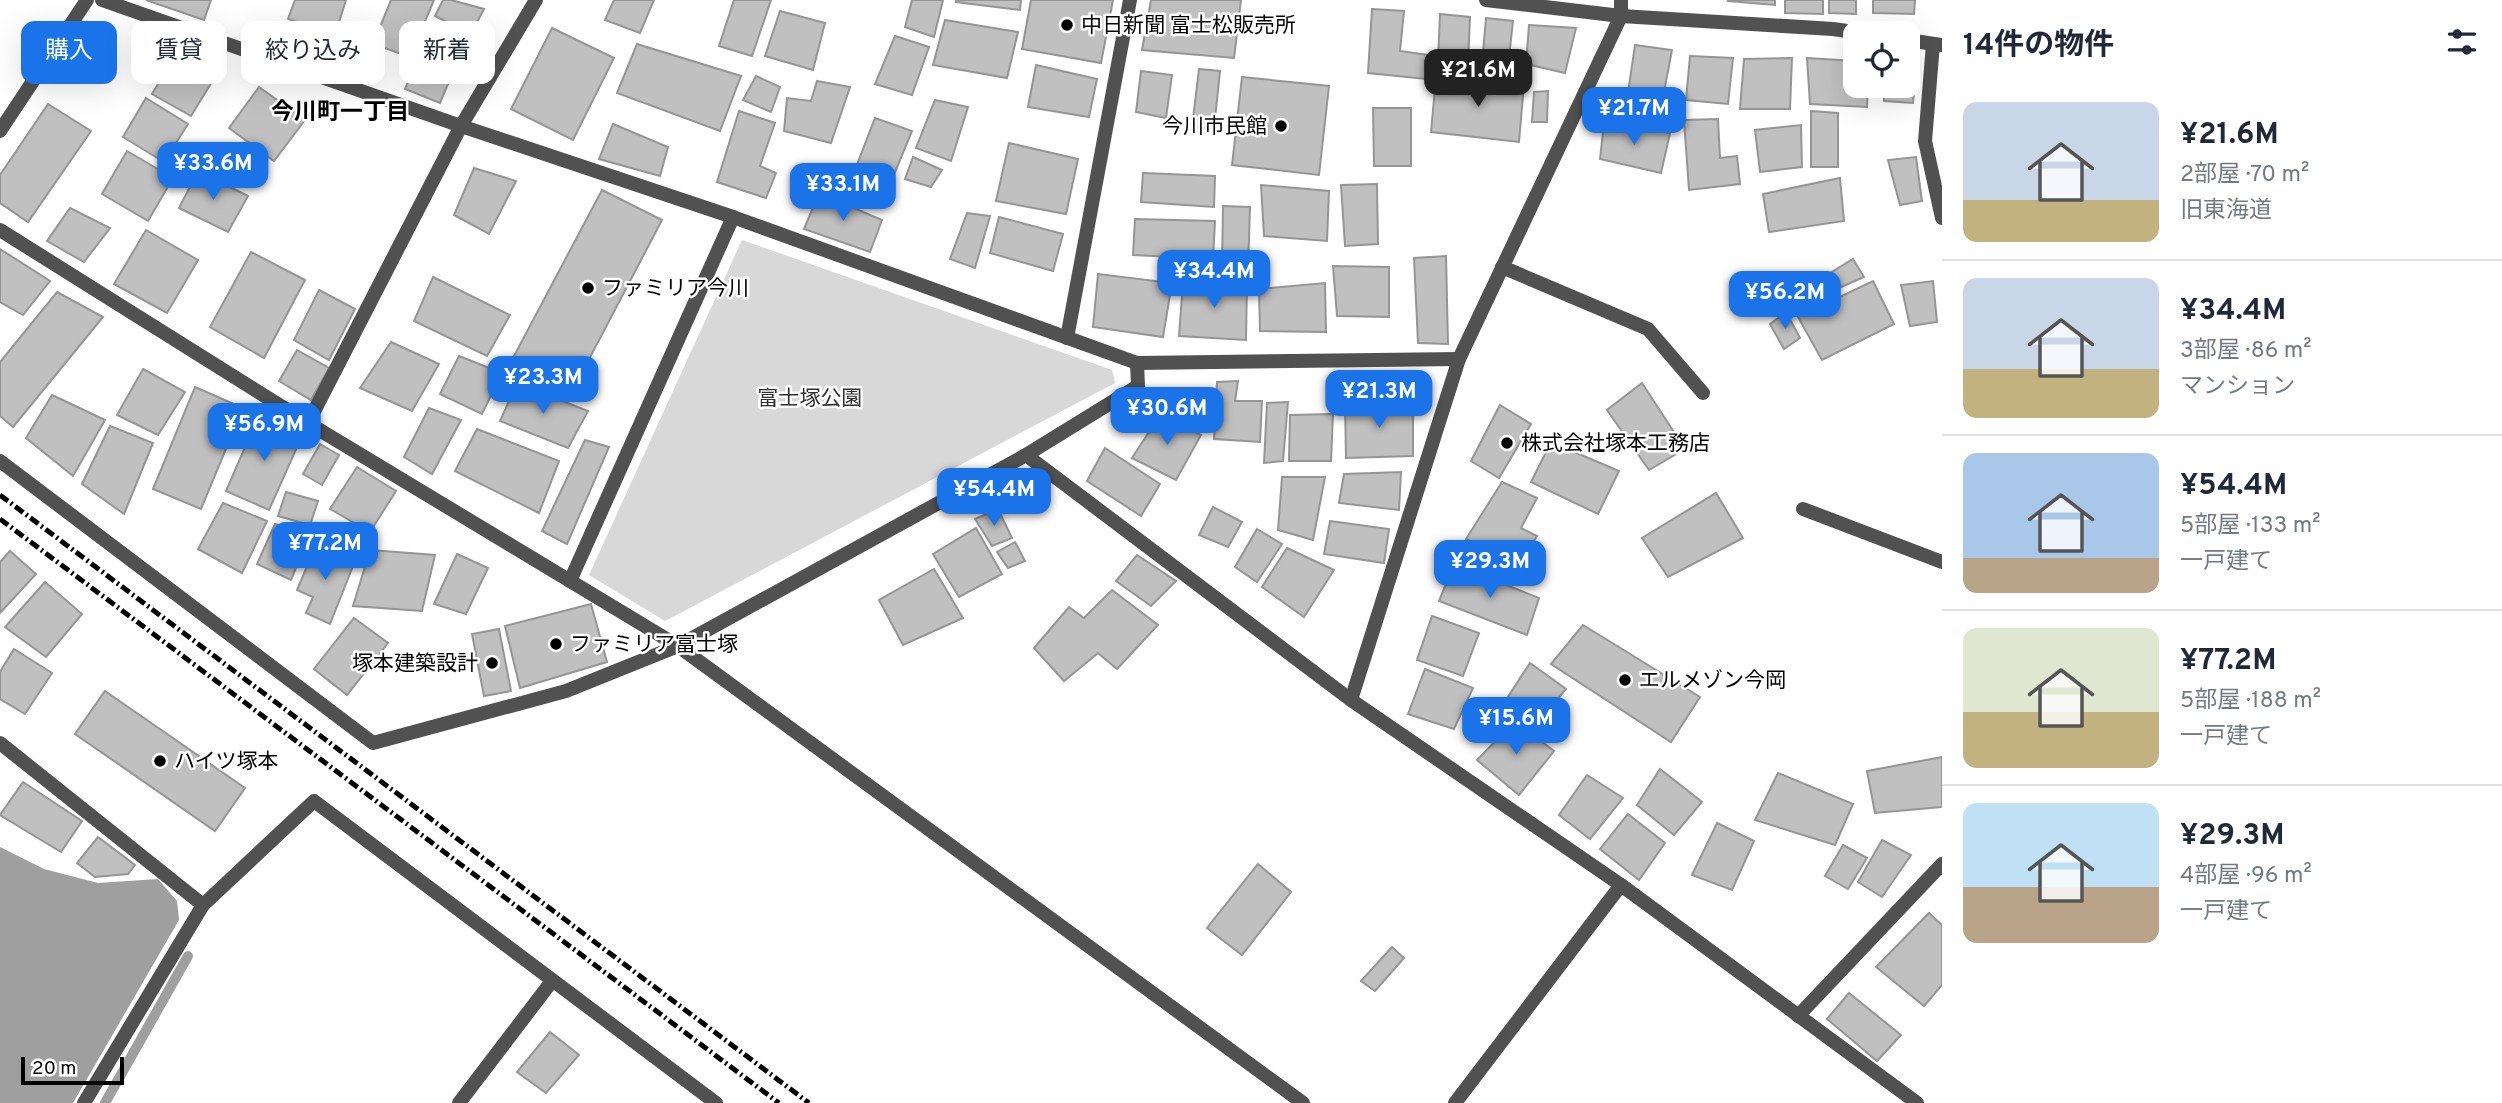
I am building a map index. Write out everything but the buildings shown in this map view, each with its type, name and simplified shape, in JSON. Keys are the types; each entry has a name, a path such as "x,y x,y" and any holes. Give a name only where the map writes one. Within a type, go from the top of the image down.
{"street":[{"path":"0,131 87,0"},
{"path":"102,0 461,126 733,217 1137,363 1459,359"},
{"path":"308,423 461,126 536,0"},
{"path":"1067,338 1130,0"},
{"path":"1486,0 1621,16 1843,30"},
{"path":"1351,699 1459,359 1621,16 1621,0"},
{"path":"1920,42 1938,44 1924,141 1942,218"},
{"path":"570,581 733,217"},
{"path":"0,230 308,423 678,646 1303,1103"},
{"path":"1502,267 1648,329 1703,393"},
{"path":"0,461 373,743 566,691 678,646 1026,455 1138,386 1137,363"},
{"path":"1026,455 1351,699 1621,885 1917,1103"},
{"path":"1803,509 1942,562"},
{"path":"0,743 203,905"},
{"path":"85,1103 203,905 314,801 716,1103"},
{"path":"1798,1016 1942,864"},
{"path":"1455,1103 1621,885"},
{"path":"459,1103 552,981"}],"green space":[{"name":"富士塚公園","path":"742,240 1112,370 1115,383 665,621 589,575"}],"shaded area":[{"path":"0,847 44,869 98,883 158,879 177,901 179,920 73,1103 0,1103"}],"waterway":[{"path":"105,1103 188,956"}],"railway":[{"path":"0,495 809,1103"},
{"path":"0,519 779,1103"}],"place":[{"name":"中日新聞 富士松販売所","path":"1067,25"},
{"name":"今川市民館","path":"1281,126"},
{"name":"ファミリア今川","path":"588,288"},
{"name":"株式会社塚本工務店","path":"1507,443"},
{"name":"ファミリア富士塚","path":"556,644"},
{"name":"塚本建築設計","path":"492,663"},
{"name":"エルメゾン今岡","path":"1625,680"},
{"name":"ハイツ塚本","path":"160,761"}],"district":[{"name":"今川町一丁目","path":"340,111"}]}
